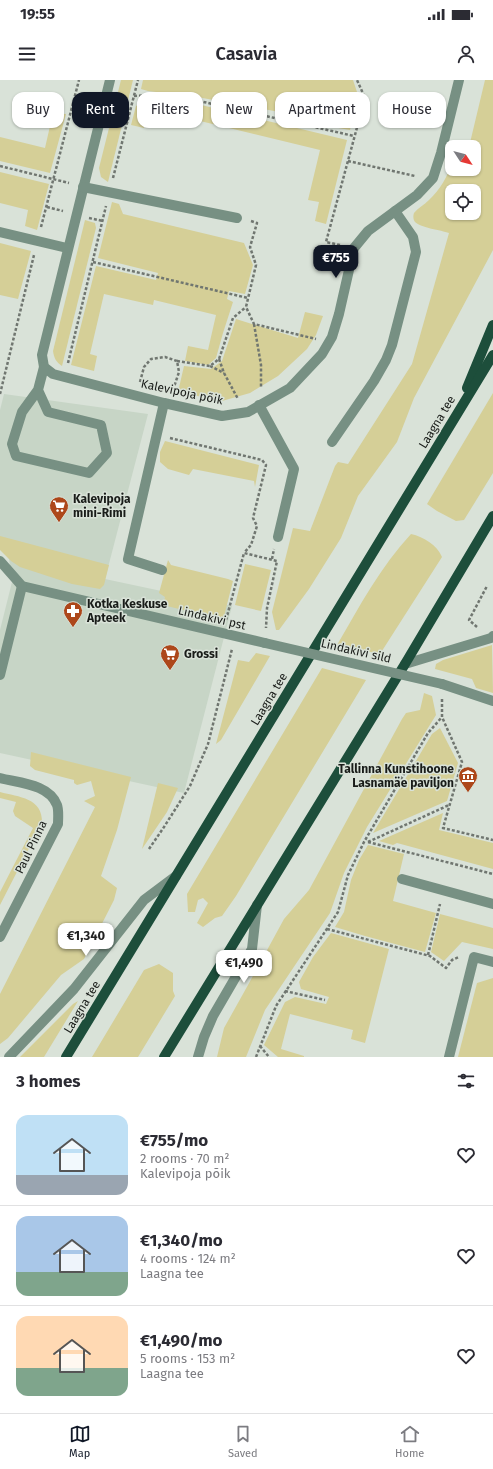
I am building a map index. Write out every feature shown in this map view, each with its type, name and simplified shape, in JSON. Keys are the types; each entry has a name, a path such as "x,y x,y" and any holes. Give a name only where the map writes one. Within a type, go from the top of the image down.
{"main road":[{"path":"455,418 493,325"},
{"name":"Laagna tee","path":"66,1057 493,355"},
{"path":"164,1057 405,664 493,516"}],"street":[{"path":"38,390 48,412 101,425 107,453 89,473 16,456 12,444 22,412 38,390 44,367 42,355 67,248 110,80"},
{"name":"Kalevipoja põik","path":"44,367 52,374 167,404 222,416 248,412 290,388 322,354 332,337 339,314 354,248 368,231 417,195 433,178 441,153 459,80"},
{"path":"83,187 237,218"},
{"path":"332,442 374,381 386,360 392,345 416,252 414,237 395,211"},
{"path":"0,232 67,248"},
{"path":"162,570 128,559 157,435 167,404"},
{"path":"259,405 294,469 278,537"},
{"path":"0,561 22,586 0,675"},
{"name":"Lindakivi pst","path":"22,586 265,643"},
{"path":"405,664 492,637"},
{"name":"Lindakivi sild","path":"265,643 442,684"},
{"path":"442,684 493,701"},
{"name":"Paul Pinna","path":"0,778 35,786 49,794 58,806 58,824 0,936"},
{"path":"9,1057 74,988 144,900 178,874"},
{"path":"402,879 493,904"},
{"path":"198,1057 204,1037 213,1016 252,949 258,903"},
{"path":"449,1057 474,957 493,962"}],"path":[{"path":"65,377 92,262 138,80"},
{"path":"354,248 326,242 365,98 357,80"},
{"path":"134,96 151,95 195,100 354,136"},
{"path":"348,161 409,176 433,178"},
{"path":"0,166 83,187"},
{"path":"210,366 219,359 233,318 246,307 256,265 250,247 256,223 237,218"},
{"path":"92,262 248,298"},
{"path":"246,307 254,324 261,365 261,389"},
{"path":"254,324 314,339 332,337"},
{"path":"136,396 144,367 151,359 165,357 177,361 210,366 224,374"},
{"path":"219,359 224,374 238,399"},
{"path":"167,404 179,372 177,361"},
{"path":"157,435 262,460 266,465 253,518 257,526 251,545 244,553 223,634"},
{"path":"244,553 277,561 267,608 265,643"},
{"path":"488,586 469,620 492,637"},
{"path":"149,849 190,786 208,744 235,637"},
{"path":"442,684 442,717 462,762 443,828 493,840"},
{"path":"256,1057 276,1006 338,912 348,875 364,842 428,733 442,717"},
{"path":"368,842 450,805"},
{"path":"364,842 493,874"},
{"path":"428,955 443,890"},
{"path":"327,929 428,955 446,968 452,960 458,957 474,957"},
{"path":"285,991 325,1000"},
{"path":"260,1046 269,1057"}],"shaded area":[{"path":"121,80 133,80 129,96 129,92 118,92"},
{"path":"143,80 353,80 357,92 275,92 275,111 267,110 267,92 211,92 211,100 203,98 203,92 156,92 141,89"},
{"path":"485,80 493,80 493,250 414,398 397,442 358,496 341,538 309,589 279,630 276,630 272,612 293,528 310,531 335,466 338,462 348,464 412,364 449,233 418,224 413,218 414,213 433,196 447,176 481,176 481,140 471,140"},
{"path":"137,105 137,126 131,125"},
{"path":"203,105 211,107 211,124 203,122"},
{"path":"267,121 275,123 275,128 297,128 347,140 326,224 315,221 319,202 308,200 320,150 229,128 267,128"},
{"path":"50,128 62,128 50,173 0,161 0,137 45,148"},
{"path":"109,128 121,128 108,182 101,177 99,168"},
{"path":"338,128 350,128 350,130"},
{"path":"0,172 49,184 37,230 25,226 28,210 0,203"},
{"path":"112,202 119,204 123,214 244,243 253,265 245,294 229,291 227,299 233,302 216,358 208,365 185,361 188,346 208,350 216,315 154,300 153,305 104,294 90,354 97,356 94,371 71,365 96,266 156,280 158,273 98,258"},
{"path":"85,220 95,223 96,228 62,366 56,360 53,351"},
{"path":"0,243 31,251 18,299 0,295"},
{"path":"305,312 323,316 316,335 307,349 278,376 250,393 222,401 178,392 184,366 211,369 222,361 236,319 298,338"},
{"path":"493,393 493,473 464,520 456,521 427,504"},
{"path":"4,394 148,414 105,579 232,606 184,793 0,753 0,630 12,582 9,559 0,547 0,410"},
{"path":"165,441 259,465 255,487 254,481 193,469 189,475 168,469 160,462 160,452"},
{"path":"411,534 430,542 442,557 380,654 337,645 380,573"},
{"path":"0,536 109,565 104,585 100,589 72,584 20,567 11,561 0,550"},
{"path":"168,560 171,565 233,581 223,620 163,605 165,597 159,593"},
{"path":"245,564 271,570 261,611 235,605"},
{"path":"492,645 493,693 476,688 472,679 435,669 436,664 443,660"},
{"path":"256,653 270,656 221,740 216,744 238,660 249,662"},
{"path":"322,668 366,680 236,896 222,916 215,918 203,927 197,923 208,903 203,898 198,900 195,912 188,912 187,894"},
{"path":"424,693 432,696 436,715 367,827 344,873 330,913 265,1010 246,1057 217,1057 224,1028 284,919 309,890 402,719 406,713 420,710"},
{"path":"440,728 458,763 447,801 373,833 432,734"},
{"path":"31,752 131,777 117,830 101,876 117,888 114,900 84,959 61,975 8,1038 0,1044 0,994 95,807 84,801 95,796 91,781 77,785 74,783 74,780 35,770 30,766"},
{"path":"158,783 178,788 167,812 142,849"},
{"path":"0,792 22,797 34,804 39,808 42,823 0,905 0,892 33,828 15,816 13,811 16,802 0,798"},
{"path":"443,813 439,830 493,843 493,869 397,843 393,845 379,841"},
{"path":"368,845 404,854 393,901 436,913 425,952 335,927 344,912 351,880 359,860"},
{"path":"440,914 493,928 493,949 462,942 444,961 431,952"},
{"path":"331,933 389,949 365,1043 351,1039 353,1030 290,1014 281,1049 304,1057 278,1057 264,1045 285,1002 295,997 326,1004 329,997 301,989 299,982 313,957"},
{"path":"159,964 173,973 173,991 175,996 138,1057 92,1057 144,970"},
{"path":"493,978 493,1057 458,1057 477,983"},
{"path":"78,1001 44,1057 20,1057 73,1004"}],"place":[{"name":"Kalevipoja mini-Rimi","path":"59,523"},
{"name":"Kotka Keskuse Apteek","path":"73,628"},
{"name":"Grossi","path":"170,671"},
{"name":"Tallinna Kunstihoone Lasnamäe paviljon","path":"468,793"}]}
